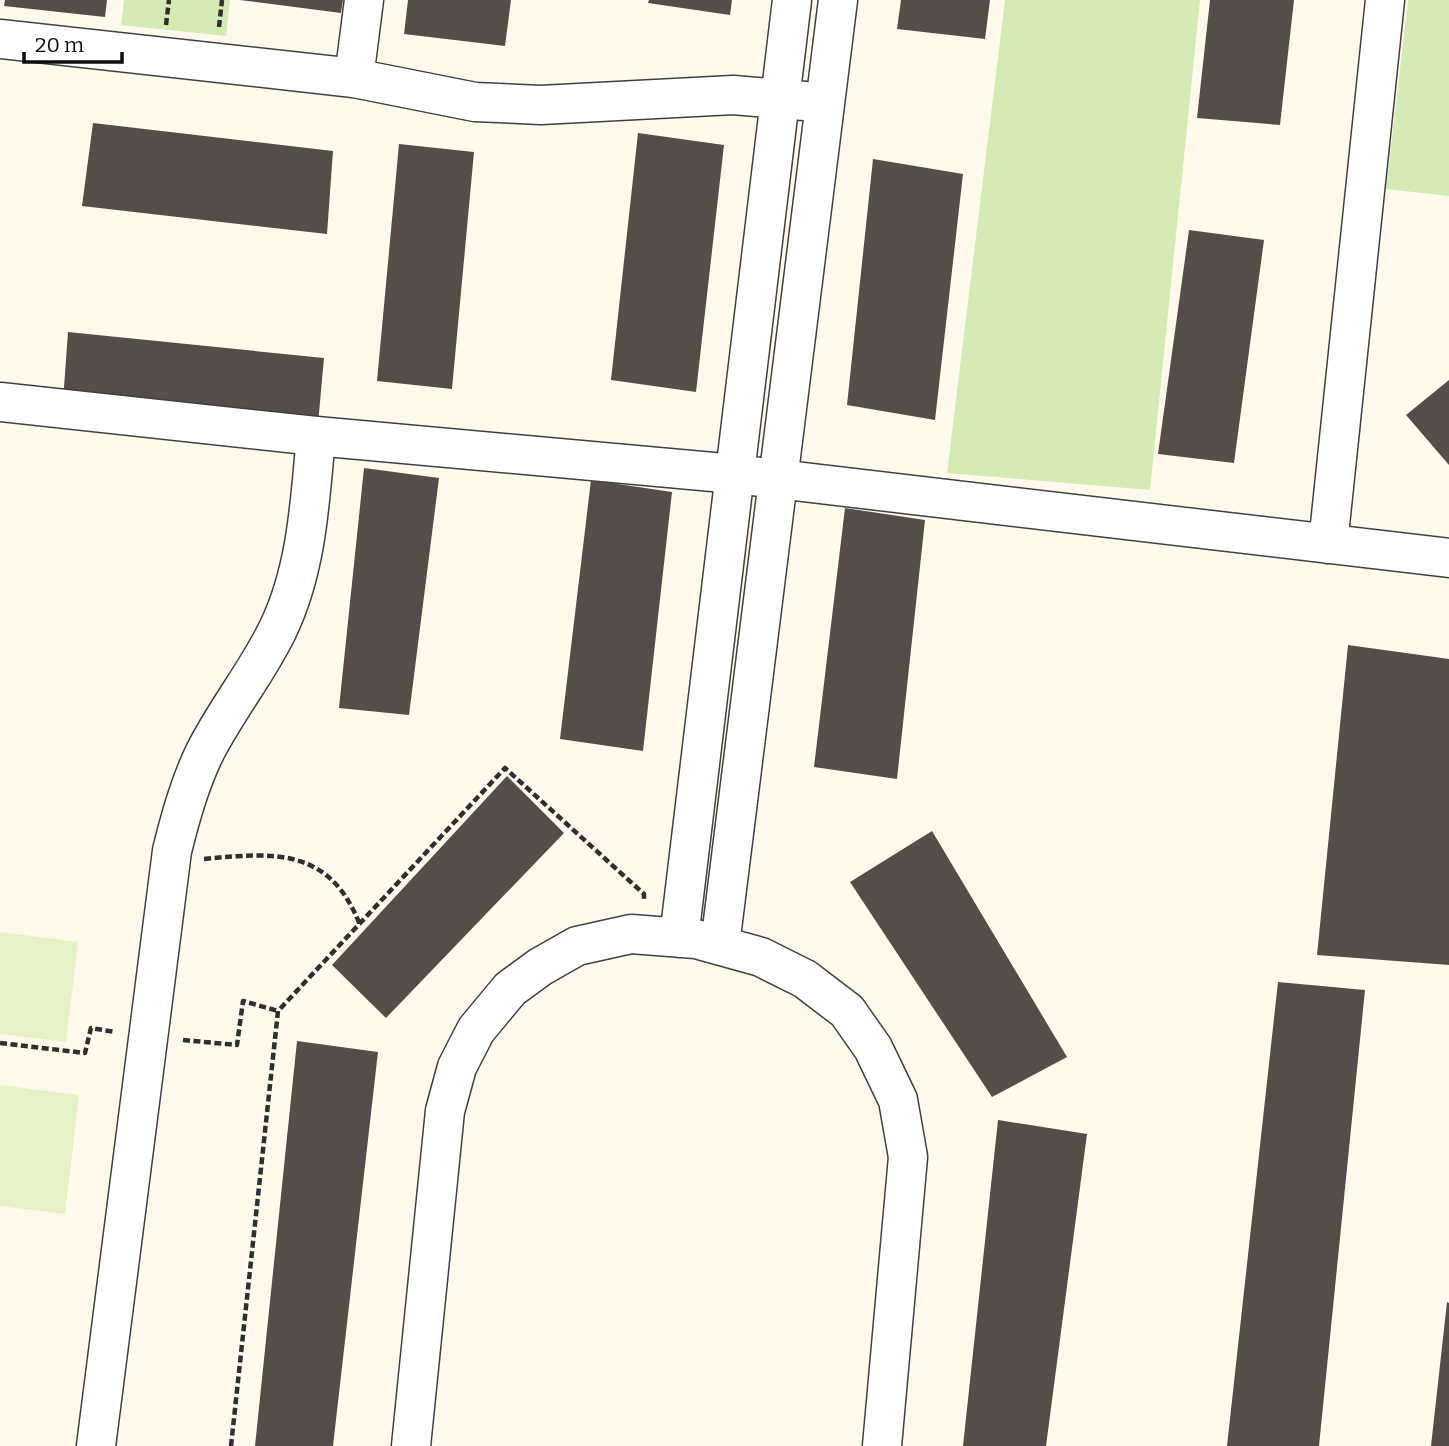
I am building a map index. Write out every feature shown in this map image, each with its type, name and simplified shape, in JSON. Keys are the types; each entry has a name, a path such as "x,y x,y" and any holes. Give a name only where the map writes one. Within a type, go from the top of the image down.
{"street":[{"path":"354,78 364,0"},
{"path":"679,938 792,0"},
{"path":"720,945 838,0"},
{"path":"1328,544 1385,0"},
{"path":"0,39 354,78 475,102 541,105 733,94 827,103"},
{"path":"0,402 317,436 736,474 1449,558"},
{"path":"96,1446 170,862 183,806 205,753 278,630 295,587 306,537 317,436"},
{"path":"411,1446 445,1111 457,1067 476,1030 510,989 540,967 577,946 631,934 696,939 761,957 805,978 847,1011 873,1048 898,1100 908,1157 882,1446"}],"path":[{"path":"231,1446 278,1011 505,768 644,894 640,935"},
{"path":"170,862 259,854 286,857 312,866 337,884 351,902 360,925"}],"green space":[{"path":"124,0 230,0 226,36 121,25"},
{"path":"1005,0 1200,0 1150,490 947,473"},
{"path":"1408,0 1449,0 1449,196 1386,189"},
{"path":"0,932 78,942 66,1042 0,1034"},
{"path":"0,1085 79,1095 65,1214 0,1206"}],"building":[{"path":"5,0 107,0 105,17 4,6"},
{"path":"240,0 343,0 341,13"},
{"path":"408,0 511,0 505,46 404,34"},
{"path":"649,0 732,0 730,15 648,3"},
{"path":"901,0 990,0 985,39 897,29"},
{"path":"1210,0 1294,0 1280,125 1197,118"},
{"path":"93,123 333,151 327,234 82,206"},
{"path":"638,133 724,145 696,392 611,380"},
{"path":"399,144 474,152 452,389 377,381"},
{"path":"873,159 963,174 935,420 847,405"},
{"path":"1189,230 1264,240 1234,463 1158,454"},
{"path":"68,332 324,358 318,424 63,401"},
{"path":"1449,380 1449,465 1406,415"},
{"path":"364,468 439,478 409,715 339,708"},
{"path":"591,480 672,492 643,751 560,739"},
{"path":"845,508 925,520 897,779 814,767"},
{"path":"1348,645 1449,659 1449,965 1317,955"},
{"path":"507,776 564,833 386,1018 332,965"},
{"path":"932,831 1067,1057 992,1097 850,882"},
{"path":"1278,982 1365,990 1319,1446 1227,1446"},
{"path":"297,1041 378,1052 333,1446 255,1446"},
{"path":"998,1120 1087,1134 1046,1446 963,1446"},
{"path":"1447,1302 1449,1446 1431,1446"}]}
